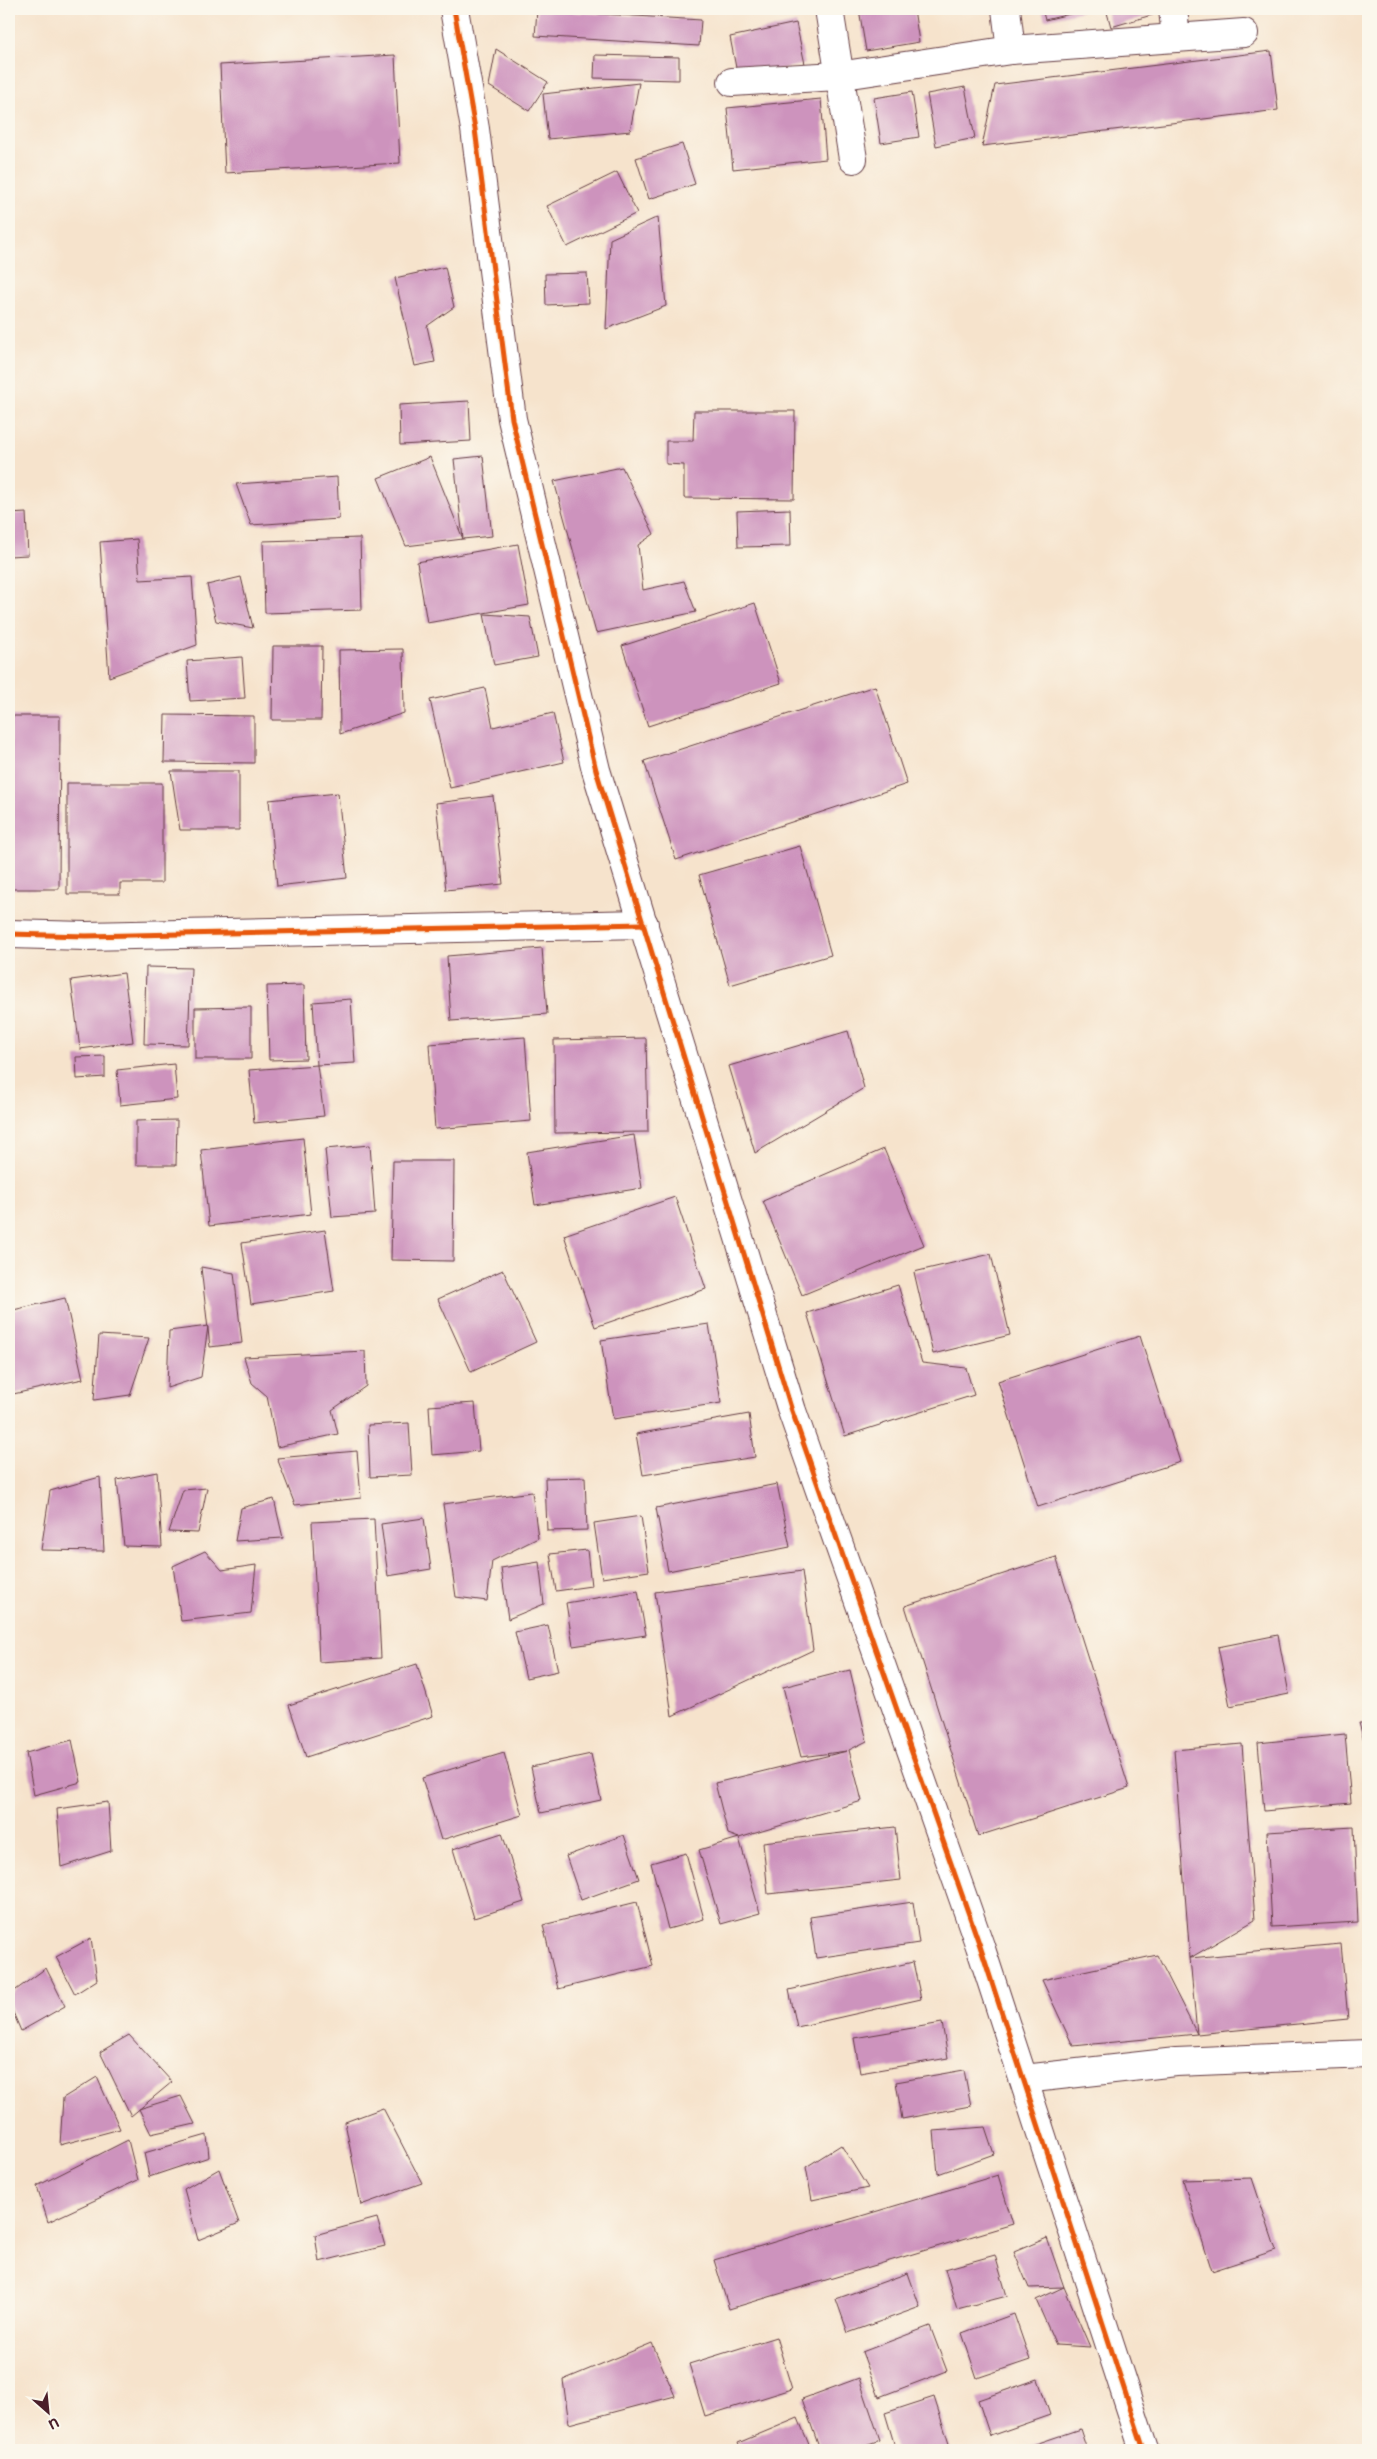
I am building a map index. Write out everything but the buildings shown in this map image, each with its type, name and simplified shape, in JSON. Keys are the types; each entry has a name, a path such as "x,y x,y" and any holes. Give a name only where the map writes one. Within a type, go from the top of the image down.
{"street":[{"path":"454,9 475,130 512,419 596,770 792,1411 980,1946 1144,2450"},
{"path":"829,9 838,76 853,159"},
{"path":"1006,9 1011,50"},
{"path":"1173,9 1176,38"},
{"path":"732,82 838,76 1011,50 1244,33"},
{"path":"9,934 86,936 644,924"},
{"path":"1024,2079 1176,2062 1368,2054"}],"cycle path":[{"path":"454,9 475,129 512,419 596,770 792,1411 980,1946 1144,2450"},
{"path":"9,934 86,936 644,924"}]}
